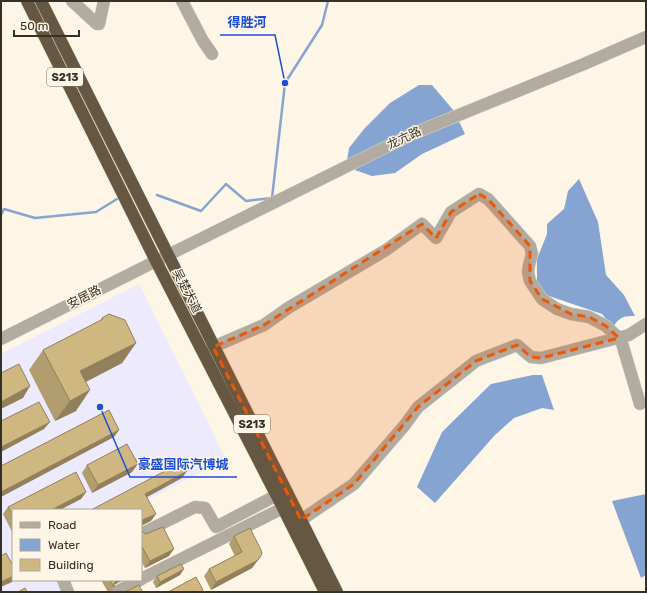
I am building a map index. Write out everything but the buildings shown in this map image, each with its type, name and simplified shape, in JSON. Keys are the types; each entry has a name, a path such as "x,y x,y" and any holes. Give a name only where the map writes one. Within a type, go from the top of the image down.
{"highway":[{"name":"吴楚大道","path":"27,1 156,261 277,495 325,592"},
{"name":"吴楚大道","path":"41,1 337,592"}],"street":[{"path":"72,1 97,24 99,24 104,1"},
{"path":"182,1 203,41 212,54"},
{"name":"龙亢路","path":"168,255 412,134 584,64 646,37"},
{"path":"213,346 264,326 288,308 386,250 422,224 436,238 451,212 479,194 488,199 530,246 532,254 528,272 530,281 542,299 557,309 571,314 589,317 595,320 606,326 621,340 640,404"},
{"name":"安居路","path":"1,340 168,255"},
{"path":"301,520 354,484 404,426 418,407 476,361 517,345 531,356 541,358 629,335 646,324"},
{"path":"142,533 196,506 205,508 216,527 277,495"},
{"path":"142,579 283,508"},
{"path":"62,581 68,592"},
{"path":"116,592 138,581"}],"highlighted area":[{"path":"479,194 488,199 530,246 530,281 542,299 571,314 589,317 606,326 619,338 541,358 531,357 517,345 476,361 418,407 354,484 301,520 213,347 264,325 422,224 436,238 451,212"}],"shaded area":[{"path":"139,284 226,459 131,509 12,509 12,581 56,581 62,592 1,592 1,354"}],"water":[{"path":"419,85 432,85 454,111 465,134 422,154 395,173 372,176 346,167 349,148 364,129 390,103"},
{"path":"579,179 598,222 606,275 624,295 635,316 627,316 622,318 613,327 602,314 546,295 537,281 537,259 547,234 547,224 564,209 568,191"},
{"path":"533,375 542,375 554,410 542,408 514,418 494,436 435,503 417,487 442,432 491,384"},
{"path":"646,494 646,575 641,578 612,501"}],"waterway":[{"path":"157,195 201,211 226,184 246,201 272,198 285,83 322,25 328,1"},
{"path":"1,215 4,209 35,218 96,212 117,199"}],"place":[{"name":"得胜河","path":"285,83"},
{"name":"豪盛国际汽博城","path":"100,407"}]}
